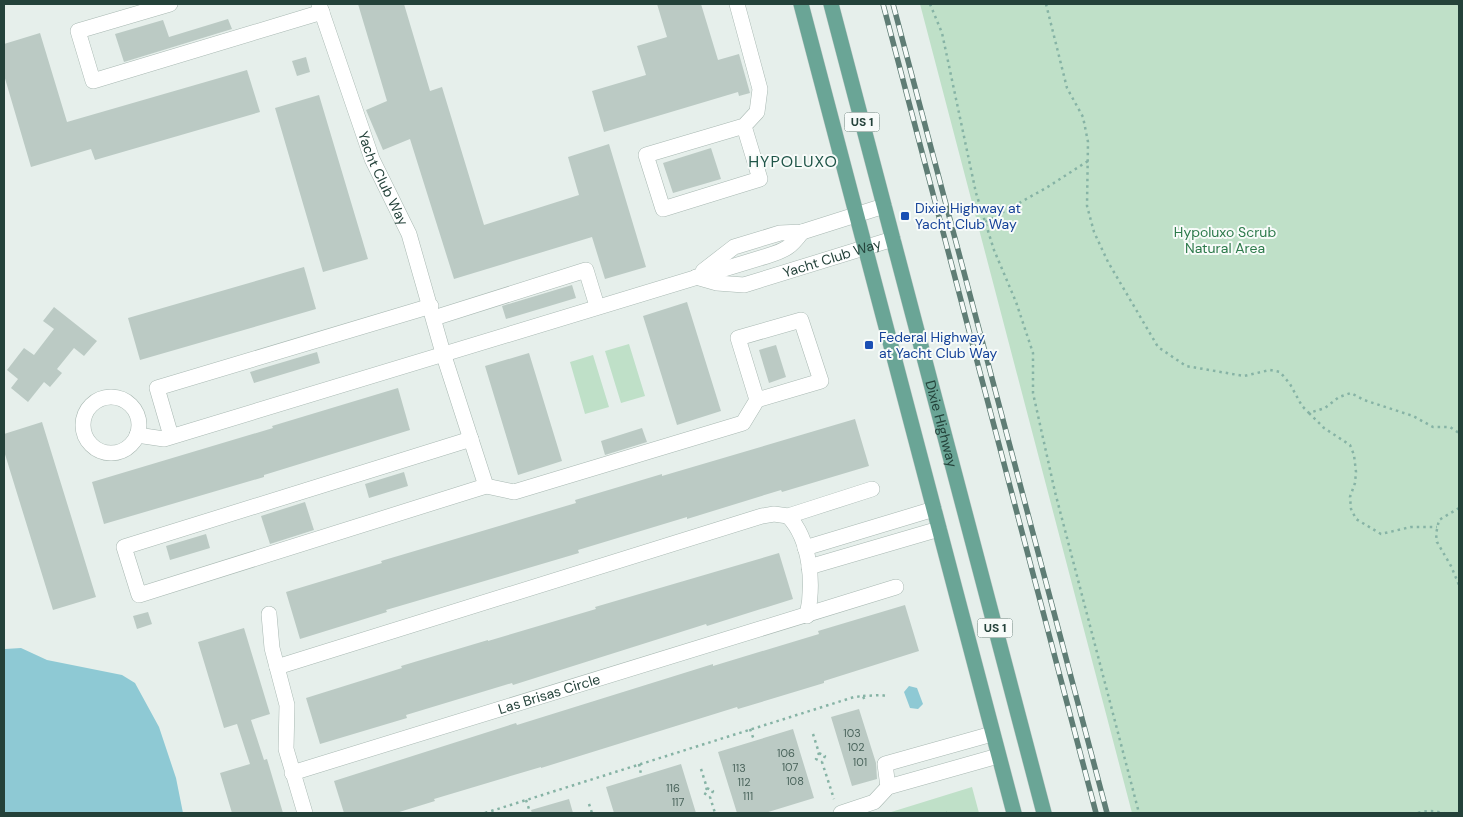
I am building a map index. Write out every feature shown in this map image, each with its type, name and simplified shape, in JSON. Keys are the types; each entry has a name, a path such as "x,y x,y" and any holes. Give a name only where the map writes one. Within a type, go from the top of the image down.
{"main road":[{"name":"US 1","path":"802,4 1014,813"},
{"name":"Dixie Highway","path":"831,4 1044,813"}],"street":[{"path":"170,4 78,31 93,81 321,8"},
{"path":"737,4 760,90 757,112 744,126 646,155 663,209 760,179 744,126"},
{"name":"Yacht Club Way","path":"321,8 372,159 409,234 443,353"},
{"name":"Yacht Club Way","path":"696,277 734,247 780,233 802,232 856,213 884,206"},
{"name":"Yacht Club Way","path":"137,435 164,439 597,306 767,256 783,251 793,245 802,232"},
{"name":"Yacht Club Way","path":"764,238 771,276"},
{"name":"Yacht Club Way","path":"696,277 717,283 744,285 893,239"},
{"path":"171,436 157,388 586,270 597,306"},
{"path":"470,439 124,547 139,595 486,486 514,492 743,423 757,400 821,381 802,320 738,338 757,400"},
{"path":"443,353 486,486"},
{"path":"277,667 762,516 774,514 788,516 872,489"},
{"path":"805,548 934,509"},
{"path":"788,516 796,526 805,548 809,567 811,589 806,616"},
{"path":"809,567 939,529"},
{"path":"844,536 850,555"},
{"name":"Las Brisas Circle","path":"292,773 896,587"},
{"path":"269,614 272,648 287,705 286,749 305,813"},
{"path":"888,787 885,764 992,734"},
{"path":"933,751 939,772"},
{"path":"841,813 874,802 888,787 998,756"},
{"path":"910,757 916,778"}],"path":[{"path":"930,4 942,33 976,193 994,250 1016,302 1033,353 1033,393 1055,492 1139,813"},
{"path":"1046,4 1067,88 1082,117 1088,142 1087,206 1094,232 1108,262 1158,347 1186,366 1244,376 1270,370 1280,372 1290,384 1302,406 1324,428 1350,445 1354,455 1356,472 1350,497 1351,509 1356,519 1381,534 1411,527 1437,526"},
{"path":"985,222 1046,188 1088,161"},
{"path":"1310,413 1325,408 1339,396 1351,393 1364,400 1412,416 1433,427 1450,427 1459,433"},
{"path":"1459,508 1439,520 1437,526 1437,542 1451,566 1459,585"},
{"path":"485,813 859,695 888,696"},
{"path":"863,696 865,701"},
{"path":"750,729 754,740"},
{"path":"814,734 819,753 816,759 822,762"},
{"path":"819,753 825,756 822,762 834,799"},
{"path":"638,764 641,774"},
{"path":"701,769 707,788 704,794 710,797"},
{"path":"707,788 713,791 710,797 715,813"},
{"path":"526,800 529,809"},
{"path":"589,804 592,813"},
{"path":"1418,813 1435,811 1444,813"}],"green space":[{"name":"Hypoluxo Scrub Natural Area","path":"920,4 1459,4 1459,813 1132,813"},
{"path":"629,344 645,396 621,403 605,351"},
{"path":"593,355 609,407 585,414 570,362"},
{"path":"972,787 979,813 888,813"}],"water":[{"path":"4,644 5,649 21,648 47,660 122,675 135,683 159,727 176,778 183,813 4,813"},
{"path":"909,686 917,688 923,704 918,709 910,708 904,692"}],"building":[{"path":"358,4 404,4 430,91 442,87 484,225 579,195 568,157 609,144 646,267 605,279 592,237 454,279 410,139 383,150 366,110 387,101"},
{"path":"657,4 701,4 718,60 739,54 750,93 739,96 738,92 604,132 592,91 646,75 637,46 667,37"},
{"path":"228,19 232,29 124,62 115,34 163,20 169,37"},
{"path":"40,33 67,122 247,70 260,112 95,160 91,149 31,167 4,75 4,44"},
{"path":"306,57 310,72 297,76 292,61"},
{"path":"319,95 368,259 323,272 275,108"},
{"path":"711,148 721,179 673,193 663,163"},
{"path":"304,267 316,309 140,360 128,318"},
{"path":"572,285 576,298 506,319 502,306"},
{"path":"687,302 721,411 677,425 643,316"},
{"path":"54,307 97,341 84,356 74,348 57,369 62,373 50,387 44,382 28,402 11,388 18,379 7,370 24,348 34,355 54,329 43,321"},
{"path":"776,345 786,377 769,383 759,350"},
{"path":"317,352 320,363 254,383 250,372"},
{"path":"529,353 562,461 518,475 485,366"},
{"path":"398,388 410,430 264,475 264,477 104,524 92,482 273,428 272,426"},
{"path":"855,419 869,466 578,550 579,553 386,610 387,612 300,639 286,592 382,563 381,561 576,503 575,500"},
{"path":"42,422 96,597 53,610 4,451 4,434"},
{"path":"642,428 647,442 605,455 601,441"},
{"path":"404,472 408,486 369,498 365,484"},
{"path":"305,502 314,530 270,544 261,516"},
{"path":"206,534 210,548 170,560 166,546"},
{"path":"779,553 793,599 707,626 706,624 513,685 512,683 406,715 407,718 320,744 306,698 402,668 401,666"},
{"path":"905,605 919,651 824,681 824,683 738,709 737,707 434,799 435,801 396,813 344,813 334,781 516,723 517,725 713,664 713,666 819,634 818,631"},
{"path":"148,612 152,624 137,629 133,616"},
{"path":"244,628 270,714 251,720 264,760 267,759 283,813 232,813 220,773 250,764 237,724 224,728 198,642"},
{"path":"859,709 876,763 877,779 852,786 831,717"},
{"path":"793,729 814,798 765,813 737,813 718,752"},
{"path":"681,764 696,813 614,813 606,787"},
{"path":"569,799 573,813 532,813 531,810"}],"railway":[{"path":"883,4 1096,813"},
{"path":"893,4 1107,813"}],"place":[{"name":"Dixie Highway at Yacht Club Way","path":"905,216"},
{"name":"Federal Highway at Yacht Club Way","path":"869,345"}],"district":[{"name":"HYPOLUXO","path":"793,161"}]}
